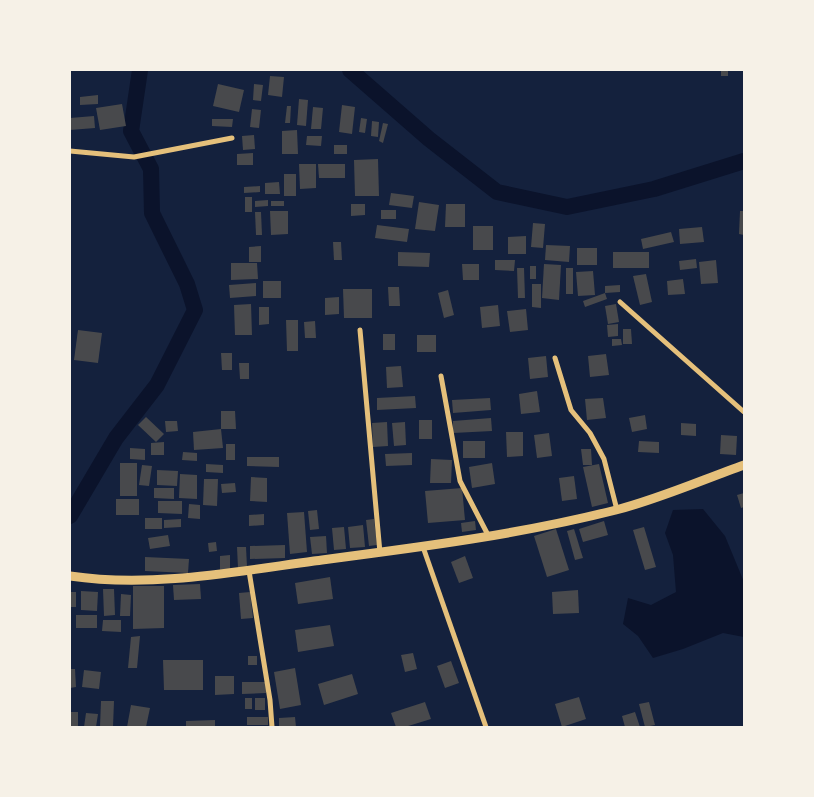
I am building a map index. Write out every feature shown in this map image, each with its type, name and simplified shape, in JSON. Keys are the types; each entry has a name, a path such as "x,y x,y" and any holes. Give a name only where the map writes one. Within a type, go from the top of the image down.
{"street":[{"path":"70,151 134,157 232,138"},
{"path":"620,302 744,412"},
{"path":"360,330 380,553"},
{"path":"555,358 571,410 590,433 604,459 617,510"},
{"path":"441,376 460,481 488,535"},
{"path":"70,576 93,579 134,580 216,576 423,547 617,510 744,465"},
{"path":"423,547 486,727"},
{"path":"250,570 270,700 272,727"}],"water":[{"path":"703,509 725,536 744,582 744,637 723,633 683,649 653,658 638,636 623,624 628,598 651,605 676,592 673,555 665,533 673,510"}],"building":[{"path":"721,70 728,70 728,76 721,76"},
{"path":"270,76 284,77 282,97 268,95"},
{"path":"218,84 244,90 239,112 213,106"},
{"path":"254,84 263,85 261,101 253,100"},
{"path":"98,95 98,104 80,105 80,97"},
{"path":"299,99 308,100 306,126 297,125"},
{"path":"122,104 126,126 100,130 96,108"},
{"path":"342,105 355,107 352,134 339,132"},
{"path":"287,106 291,106 290,123 285,123"},
{"path":"313,107 323,108 321,129 311,129"},
{"path":"252,109 261,110 259,128 250,127"},
{"path":"94,116 95,128 70,130 70,118"},
{"path":"361,118 367,119 365,133 359,132"},
{"path":"212,119 233,119 232,127 212,126"},
{"path":"372,121 379,122 378,137 371,136"},
{"path":"383,123 388,124 383,143 379,141"},
{"path":"297,130 298,154 282,154 282,131"},
{"path":"254,135 255,149 243,150 242,136"},
{"path":"307,136 322,136 321,146 306,145"},
{"path":"334,145 347,145 347,154 334,154"},
{"path":"253,153 253,165 237,165 237,154"},
{"path":"378,159 379,196 355,196 354,160"},
{"path":"299,164 316,164 316,188 300,189"},
{"path":"318,164 345,164 345,178 319,178"},
{"path":"284,174 296,174 296,196 284,196"},
{"path":"279,182 280,194 265,194 265,183"},
{"path":"260,186 260,192 244,193 244,187"},
{"path":"391,193 414,196 412,208 389,205"},
{"path":"245,197 252,197 252,212 245,212"},
{"path":"268,200 268,206 255,207 255,201"},
{"path":"271,201 284,201 284,206 271,206"},
{"path":"419,202 439,205 435,231 415,229"},
{"path":"351,204 365,204 365,215 351,216"},
{"path":"446,204 465,204 465,227 445,227"},
{"path":"381,210 396,210 396,219 381,219"},
{"path":"270,211 288,211 288,234 271,235"},
{"path":"740,211 744,211 744,235 739,234"},
{"path":"255,212 261,212 262,235 256,235"},
{"path":"533,223 545,224 543,248 531,247"},
{"path":"377,225 409,229 407,242 375,238"},
{"path":"473,226 493,226 493,250 473,250"},
{"path":"702,227 704,242 680,244 679,229"},
{"path":"671,232 674,242 643,249 641,239"},
{"path":"526,236 526,254 508,254 508,237"},
{"path":"333,242 341,242 342,260 334,260"},
{"path":"546,245 570,246 569,262 545,260"},
{"path":"261,246 261,262 249,262 249,247"},
{"path":"577,248 597,248 597,265 577,265"},
{"path":"398,252 430,253 429,267 398,266"},
{"path":"613,252 649,252 649,268 613,268"},
{"path":"696,259 697,268 680,270 679,261"},
{"path":"495,260 515,260 514,271 495,270"},
{"path":"716,260 718,283 701,284 699,262"},
{"path":"231,263 257,263 258,279 231,280"},
{"path":"462,264 479,264 479,280 463,280"},
{"path":"544,264 561,265 559,300 542,298"},
{"path":"530,266 536,266 536,279 530,279"},
{"path":"517,268 524,268 525,298 518,298"},
{"path":"566,268 573,268 573,294 566,294"},
{"path":"593,271 595,295 578,296 576,272"},
{"path":"646,274 652,302 640,305 633,276"},
{"path":"683,279 685,294 668,295 667,281"},
{"path":"263,281 281,281 281,298 263,298"},
{"path":"256,283 256,296 230,298 229,285"},
{"path":"532,284 541,284 541,308 532,307"},
{"path":"620,285 620,292 605,293 605,286"},
{"path":"388,287 399,287 400,306 389,306"},
{"path":"343,289 372,289 372,318 344,318"},
{"path":"448,290 454,315 444,318 438,293"},
{"path":"605,293 607,299 585,307 583,301"},
{"path":"339,297 339,314 325,315 325,298"},
{"path":"251,304 252,335 235,335 234,305"},
{"path":"616,304 619,322 608,324 605,306"},
{"path":"498,305 500,326 482,328 480,307"},
{"path":"259,307 269,307 269,324 259,325"},
{"path":"526,309 528,330 510,332 507,311"},
{"path":"286,320 298,320 298,351 287,351"},
{"path":"315,321 316,338 305,338 304,322"},
{"path":"618,324 618,336 608,337 607,325"},
{"path":"623,329 631,329 632,344 623,344"},
{"path":"78,330 102,333 98,363 74,360"},
{"path":"383,334 395,334 395,350 383,350"},
{"path":"417,335 436,335 436,352 417,352"},
{"path":"612,339 621,339 622,345 612,346"},
{"path":"221,353 232,353 232,370 222,370"},
{"path":"606,354 609,375 590,377 588,356"},
{"path":"546,356 548,377 530,379 528,358"},
{"path":"239,363 249,363 249,379 240,379"},
{"path":"401,366 403,387 387,388 386,367"},
{"path":"537,391 540,412 521,414 519,394"},
{"path":"415,396 416,408 377,410 377,398"},
{"path":"490,398 491,410 453,413 452,400"},
{"path":"603,398 606,418 587,420 585,399"},
{"path":"221,411 235,411 236,429 221,429"},
{"path":"645,415 647,429 632,432 629,418"},
{"path":"146,417 164,434 156,442 138,425"},
{"path":"491,418 492,431 453,433 453,421"},
{"path":"419,420 432,420 432,439 419,439"},
{"path":"165,421 177,421 178,431 166,432"},
{"path":"387,422 388,446 373,447 372,423"},
{"path":"405,422 406,445 394,446 392,423"},
{"path":"681,423 696,424 696,436 681,435"},
{"path":"221,429 223,448 194,450 193,432"},
{"path":"506,432 523,432 523,456 507,457"},
{"path":"549,433 552,456 537,458 534,435"},
{"path":"721,435 737,436 736,455 720,454"},
{"path":"463,441 485,441 485,458 463,458"},
{"path":"639,441 659,442 659,453 638,452"},
{"path":"164,442 164,455 151,455 151,443"},
{"path":"226,444 235,444 235,460 226,460"},
{"path":"130,448 145,449 145,460 130,459"},
{"path":"581,449 591,449 592,465 583,465"},
{"path":"183,452 197,453 197,461 182,460"},
{"path":"412,453 412,465 386,466 385,454"},
{"path":"247,457 279,457 279,467 247,466"},
{"path":"431,459 452,460 451,483 430,483"},
{"path":"120,463 137,463 137,496 120,496"},
{"path":"492,463 495,484 472,488 469,467"},
{"path":"206,464 223,465 223,473 206,472"},
{"path":"599,464 608,503 592,507 583,467"},
{"path":"142,465 152,466 149,486 139,485"},
{"path":"157,470 178,471 177,486 157,485"},
{"path":"180,474 197,475 197,499 179,498"},
{"path":"574,476 577,499 562,501 559,478"},
{"path":"251,477 267,478 267,502 250,501"},
{"path":"204,479 218,479 217,506 203,505"},
{"path":"235,483 236,492 222,493 221,484"},
{"path":"154,488 174,488 174,499 154,498"},
{"path":"462,488 465,520 428,523 425,491"},
{"path":"744,493 744,507 741,508 737,495"},
{"path":"116,499 139,499 139,515 116,515"},
{"path":"158,501 182,501 182,514 158,513"},
{"path":"189,504 200,505 200,519 188,518"},
{"path":"317,510 319,529 310,530 308,511"},
{"path":"304,512 307,552 290,554 287,513"},
{"path":"264,514 264,525 249,526 249,515"},
{"path":"145,518 162,518 162,529 145,529"},
{"path":"181,519 181,527 164,528 164,520"},
{"path":"374,519 377,545 369,546 366,520"},
{"path":"475,521 476,530 462,532 461,523"},
{"path":"604,521 608,535 583,542 579,529"},
{"path":"363,525 365,547 350,548 348,527"},
{"path":"344,527 346,549 334,550 332,528"},
{"path":"644,527 656,567 645,570 633,530"},
{"path":"556,529 569,570 547,577 534,536"},
{"path":"574,529 583,558 575,560 567,531"},
{"path":"168,535 170,546 150,549 148,538"},
{"path":"326,536 327,553 312,554 310,537"},
{"path":"216,542 217,551 209,552 208,543"},
{"path":"285,545 285,558 250,559 250,546"},
{"path":"237,547 246,547 247,567 238,568"},
{"path":"230,555 230,569 220,570 220,556"},
{"path":"465,556 473,578 459,583 451,562"},
{"path":"145,557 189,559 188,573 145,571"},
{"path":"330,577 333,599 298,604 295,583"},
{"path":"200,584 201,599 174,600 173,585"},
{"path":"133,586 164,586 164,628 133,629"},
{"path":"103,589 114,589 115,615 104,616"},
{"path":"578,590 579,613 553,614 552,592"},
{"path":"81,591 98,592 97,611 81,610"},
{"path":"70,592 76,592 76,607 70,607"},
{"path":"250,592 253,618 241,619 239,593"},
{"path":"121,594 131,595 130,616 120,616"},
{"path":"76,615 97,615 97,628 76,628"},
{"path":"103,620 121,620 121,632 102,631"},
{"path":"330,625 334,646 298,652 295,630"},
{"path":"140,636 137,668 128,668 131,637"},
{"path":"413,653 417,669 405,672 401,655"},
{"path":"248,656 257,656 257,665 248,665"},
{"path":"163,660 203,660 203,690 164,690"},
{"path":"451,661 459,683 445,688 437,666"},
{"path":"295,668 301,705 280,709 274,672"},
{"path":"70,669 75,669 76,687 70,688"},
{"path":"84,670 101,672 99,689 82,687"},
{"path":"352,674 358,694 324,705 318,684"},
{"path":"215,676 234,676 234,694 215,695"},
{"path":"242,682 266,682 266,693 242,694"},
{"path":"579,697 586,719 562,727 555,704"},
{"path":"245,698 252,698 252,709 245,709"},
{"path":"255,698 265,698 265,710 255,710"},
{"path":"101,701 114,701 113,727 100,727"},
{"path":"425,702 431,719 405,727 396,727 391,713"},
{"path":"649,702 655,725 645,727 639,704"},
{"path":"131,705 150,708 146,727 127,727"},
{"path":"70,712 78,712 78,727 70,727"},
{"path":"635,712 640,727 625,727 622,716"},
{"path":"86,713 98,714 96,727 84,727"},
{"path":"247,717 268,717 268,725 247,725"},
{"path":"295,717 296,727 279,727 279,718"},
{"path":"215,720 215,727 186,727 186,721"}],"waterway":[{"path":"70,516 116,438 157,385 195,310 187,284 152,213 151,169 131,131 140,70"},
{"path":"350,70 429,139 497,192 567,207 654,189 744,161"}]}
